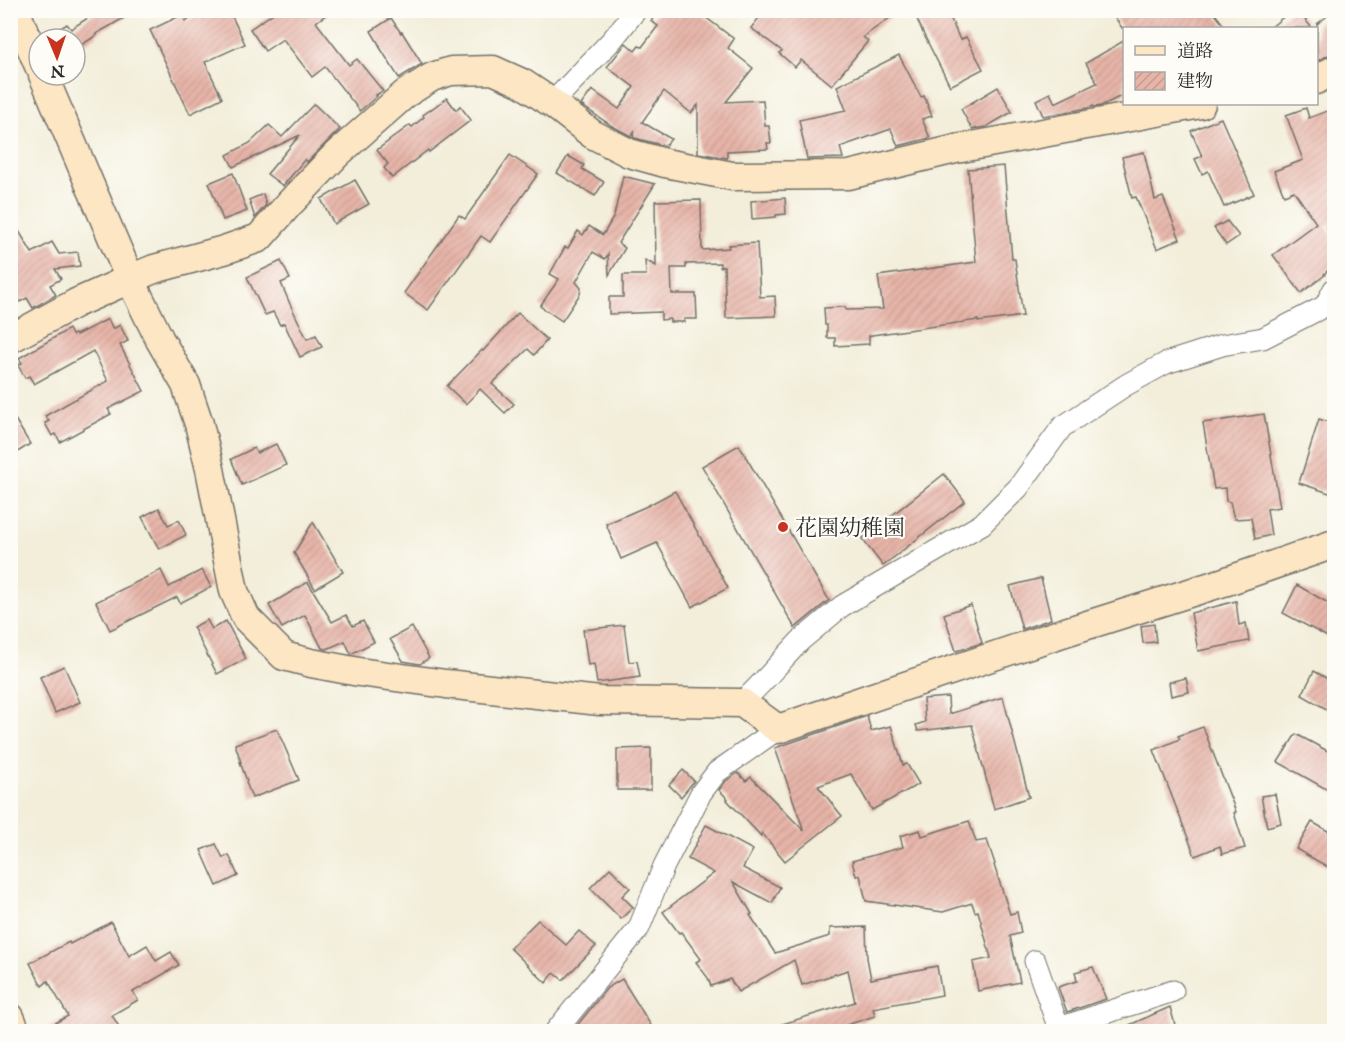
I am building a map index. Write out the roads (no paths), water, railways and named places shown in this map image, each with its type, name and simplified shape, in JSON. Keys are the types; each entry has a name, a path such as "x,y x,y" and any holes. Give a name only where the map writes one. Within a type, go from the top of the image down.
{"street":[{"path":"15,10 27,38"},
{"path":"552,103 612,40 636,10"},
{"path":"10,339 76,303 154,269 260,238 337,154 405,94 432,77 451,71 493,70 517,80 592,134 629,153 665,163 732,176 849,175 956,149 1196,105"},
{"path":"1318,79 1335,70"},
{"path":"48,87 130,279 186,385 210,469 234,591 246,618 284,656 359,672 600,701 742,703 778,729"},
{"path":"742,703 800,641 842,606 982,524 1018,488 1062,427 1126,385 1166,363 1222,345 1263,338 1315,312 1325,306 1335,289"},
{"path":"555,1032 639,928 664,866 701,793 717,772 778,729 1041,640 1224,582 1335,543"},
{"path":"1035,961 1059,1030 1173,991"},
{"path":"10,1017 16,1032"}],"place":[{"name":"花園幼稚園","path":"783,527"}]}
